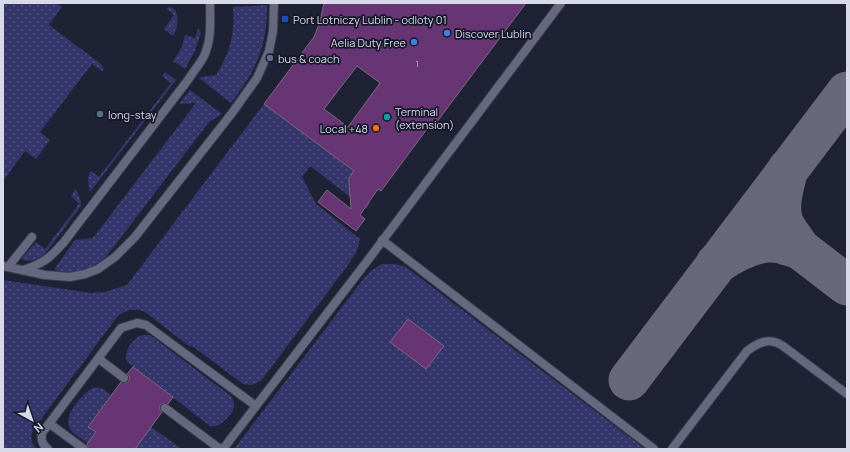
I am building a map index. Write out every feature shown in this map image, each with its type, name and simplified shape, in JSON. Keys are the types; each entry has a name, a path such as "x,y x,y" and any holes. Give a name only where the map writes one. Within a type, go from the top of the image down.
{"lane":[{"path":"23,270 40,264 49,258 64,242 188,80 204,56 208,45 210,30 210,3"},
{"path":"32,236 6,266 45,275 70,277 85,274 98,269 116,257 135,237 232,113 257,78 269,51 273,31 274,3"},
{"path":"223,449 561,3"},
{"path":"382,240 654,449"},
{"path":"48,449 43,445 41,439 42,433 121,328 137,323 146,325 256,406"},
{"path":"672,449 747,351 763,341 777,342 847,394"},
{"path":"99,359 124,378"},
{"path":"165,408 220,449"},
{"path":"50,424 84,449"}],"shaded area":[{"path":"3,3 56,3 62,7 49,25 101,64 104,69 102,71 92,64 40,132 50,140 36,159 25,151 3,181"},
{"path":"267,5 265,34 258,58 247,80 231,103 199,78 216,75 225,59 232,35 233,7"},
{"path":"170,7 175,10 177,19 177,27 173,36 164,29 174,15 166,8"},
{"path":"198,29 201,32 195,51 185,69 173,61 182,47 185,35 195,38"},
{"path":"165,72 176,80 90,192 88,179 91,171 99,177 171,83 162,76"},
{"path":"190,90 222,114 209,122 106,257 95,265 75,273 55,270 75,240 93,238 196,103 179,104"},
{"path":"264,104 354,171 349,178 350,187 370,203 366,209 310,166 302,177 316,204 360,239 357,251 348,265 261,381 252,385 243,384 191,345 190,347 145,312 141,310 130,310 117,317 33,430 33,445 37,449 3,449 3,280 91,293 105,292 127,285"},
{"path":"76,189 81,201 81,206 44,255 34,260 23,260 22,258 36,242 45,249 79,204 71,196"},
{"path":"382,264 395,264 406,267 645,449 234,449 364,278 371,271"},
{"path":"150,335 232,397 234,407 231,414 225,421 214,426 210,426 127,362 126,354 132,342 139,336"},
{"path":"95,387 103,389 111,395 88,427 96,432 88,443 72,432 68,422 69,416 76,404 86,393"},
{"path":"151,427 182,449 135,449"}],"building":[{"path":"324,3 526,3 433,127 430,125 381,191 378,189 360,215 365,219 356,231 318,202 327,190 351,209 349,178 354,171 264,104 314,37 320,22","holes":["357,66 380,83 348,127 324,109"]},
{"path":"408,319 444,346 426,369 390,342"},
{"path":"133,367 173,397 168,404 163,403 160,405 160,410 162,412 135,449 89,449 87,444 96,432 88,427 121,382 126,383 129,381 129,376 127,374"}],"taxiway":[{"path":"629,380 847,92"},
{"path":"716,264 739,250 764,242 781,243 800,249 785,226 781,213 782,194 788,169"},
{"path":"800,249 847,285"}],"place":[{"name":"Port Lotniczy Lublin - odloty 01","path":"285,19"},
{"name":"Discover Lublin","path":"447,33"},
{"name":"Aelia Duty Free","path":"414,42"},
{"name":"bus & coach","path":"270,58"},
{"name":"long-stay","path":"100,114"},
{"name":"Terminal (extension)","path":"387,117"},
{"name":"Local +48","path":"376,128"}]}
